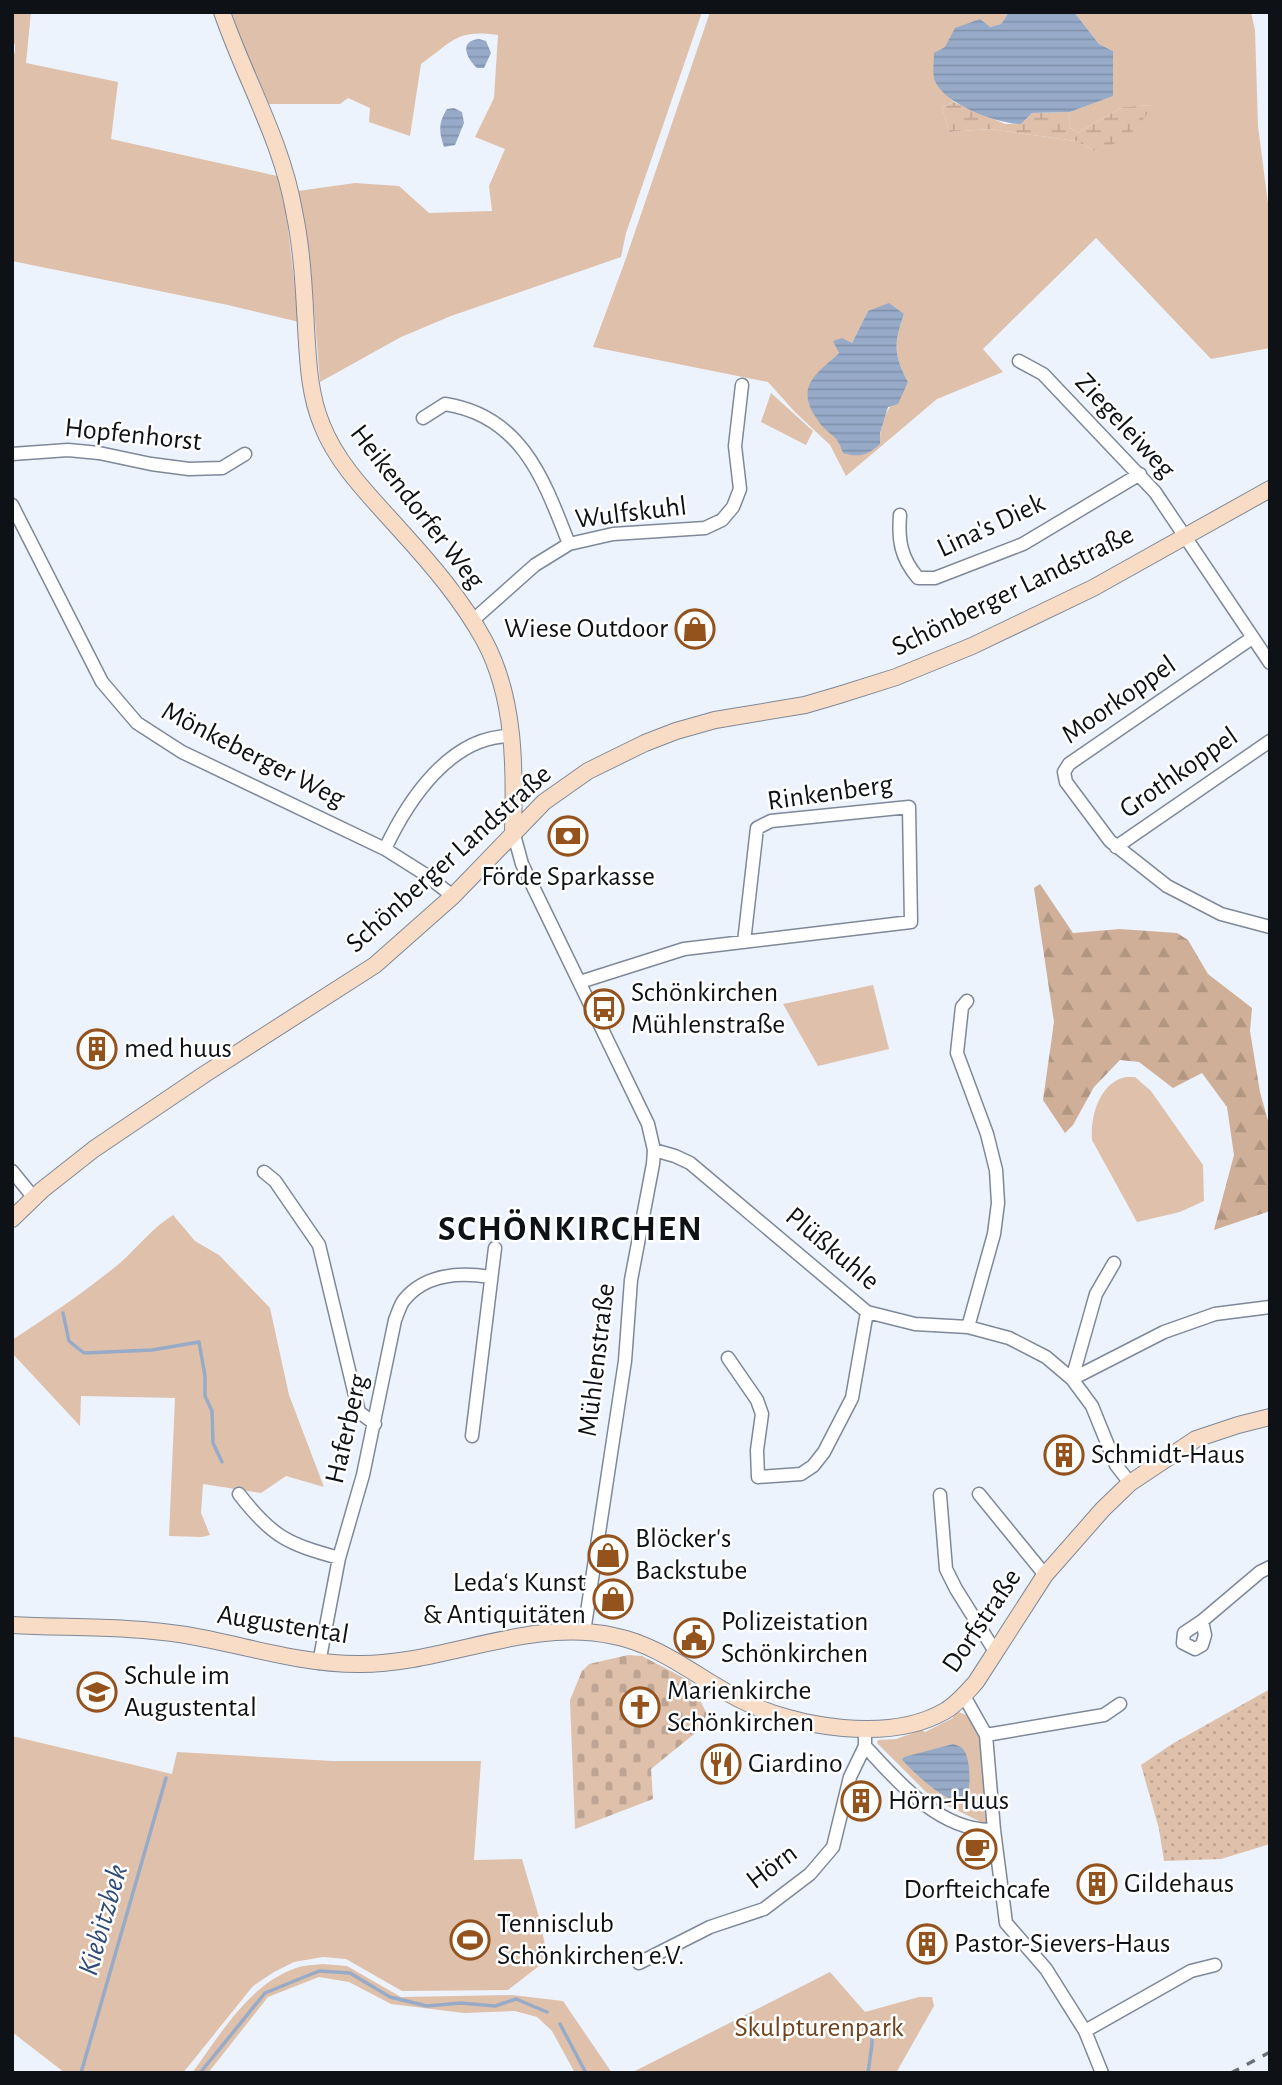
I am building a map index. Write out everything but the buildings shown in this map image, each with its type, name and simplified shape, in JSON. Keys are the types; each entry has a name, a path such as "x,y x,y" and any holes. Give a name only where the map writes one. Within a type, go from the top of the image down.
{"street":[{"name":"Heikendorfer Weg","path":"222,12 277,145 294,209 303,275 309,370 322,425 338,458 428,562 485,640 508,709 513,831"},
{"name":"Ziegeleiweg","path":"1019,361 1043,374 1155,492 1270,663"},
{"name":"Wulfskuhl","path":"472,621 535,565 569,544 613,534 705,528 722,520 733,507 740,489 734,446 742,385"},
{"path":"423,418 445,404 467,407 489,419 515,441 536,467 569,544"},
{"name":"Hopfenhorst","path":"12,454 68,450 189,469 222,468 244,454"},
{"name":"Lina's Diek","path":"901,515 898,539 910,568 918,578 936,578 1023,544 1140,474"},
{"name":"Schönberger Landstraße","path":"12,1219 94,1149 375,965 453,897 513,831 544,802 588,771 645,743 715,720 805,705 922,667 1093,588 1183,535 1270,489"},
{"name":"Mönkeberger Weg","path":"12,505 102,682 137,723 182,752 385,849 423,873 453,897"},
{"name":"Moorkoppel","path":"1252,638 1069,764 1064,772 1066,782 1104,835 1167,886 1205,908 1270,927"},
{"path":"385,849 410,802 436,773 481,741 498,736 511,736"},
{"name":"Grothkoppel","path":"1116,846 1270,741"},
{"name":"Rinkenberg","path":"580,982 684,949 744,942 911,922 909,807 771,821 757,828 744,942"},
{"name":"Mühlenstraße","path":"513,831 522,864 648,1124 654,1150 631,1280 625,1361 584,1632"},
{"path":"967,1001 962,1007 957,1053 996,1170 998,1203 994,1234 968,1327"},
{"name":"Plüßkuhle","path":"654,1150 690,1163 867,1312 915,1324 968,1327 1009,1338 1046,1357 1072,1379 1092,1406 1116,1465 1130,1483"},
{"path":"12,1171 34,1198"},
{"path":"264,1172 275,1181 319,1245 359,1412 374,1424"},
{"path":"472,1436 495,1248"},
{"path":"1072,1379 1096,1294 1114,1263"},
{"name":"Haferberg","path":"319,1663 339,1558 363,1475 395,1320 403,1301 419,1287 434,1279 470,1273 490,1277"},
{"path":"1072,1379 1164,1332 1215,1314 1270,1307"},
{"path":"728,1358 757,1400 762,1415 757,1450 758,1477 801,1474 813,1466 824,1452 852,1398 867,1312"},
{"name":"Dorfstraße","path":"584,1632 615,1636 639,1643 764,1711 792,1719 865,1738 911,1725 946,1711 964,1696 996,1653 1045,1575 1103,1509 1130,1483 1196,1439 1238,1424 1270,1417"},
{"path":"239,1494 256,1516 285,1540 299,1547 339,1558"},
{"path":"979,1494 1045,1575"},
{"path":"940,1495 946,1569 996,1653"},
{"path":"1202,1621 1260,1572 1270,1567"},
{"name":"Augustental","path":"12,1625 167,1633 319,1663 361,1664 406,1660 512,1638 557,1632 584,1632"},
{"path":"964,1696 986,1735 992,1830 1006,1923 1046,1969 1084,2031 1102,2073"},
{"path":"986,1735 1104,1715 1120,1704"},
{"path":"865,1738 926,1807 975,1830 992,1830"},
{"name":"Hörn","path":"639,1963 710,1927 764,1909 810,1874 833,1847 850,1777 865,1738"},
{"path":"1084,2031 1191,1971 1215,1965"}],"green space":[{"path":"12,12 31,12 26,63 118,82 111,139 277,176 286,212 299,322 12,261 12,55 15,53 15,45 12,39"},
{"path":"232,12 702,12 626,233 621,257 451,316 401,337 320,382 310,258 298,191 355,183 399,186 429,213 492,211 489,186 505,149 475,137 494,98 498,35 464,35 421,64 410,136 369,122 370,108 348,98 340,104 269,104 239,36"},
{"path":"710,12 1009,12 1001,24 990,27 935,81 954,102 942,107 949,132 990,129 1076,141 1097,152 1152,105 1123,107 1077,133 1069,127 1070,112 1112,96 1113,51 1099,44 1074,12 1251,12 1255,30 1258,126 1270,219 1270,348 1211,359 1096,238 983,349 1003,372 937,399 846,476 830,445 768,382 593,347","holes":["868,311 904,314 897,348 908,382 884,418 880,444 843,453 837,437 823,368 839,353 834,341 852,343"]},
{"path":"954,102 1005,124 1021,124 1032,113 1070,112 1069,127 1077,133 1123,107 1152,105 1136,129 1097,152 1076,141 990,129 949,132 942,107"},
{"path":"771,393 813,431 806,445 761,422"},
{"path":"1040,884 1073,933 1120,929 1177,933 1188,940 1208,974 1252,1008 1250,1031 1260,1092 1270,1128 1270,1211 1214,1230 1234,1155 1227,1107 1202,1073 1173,1088 1139,1062 1120,1060 1094,1087 1073,1125 1065,1133 1043,1100 1054,1022 1034,888"},
{"path":"873,985 889,1049 818,1066 783,1004"},
{"path":"1126,1077 1135,1077 1151,1091 1203,1165 1204,1201 1180,1212 1137,1222 1092,1140 1098,1101 1109,1086"},
{"path":"173,1215 195,1241 219,1255 270,1308 289,1395 324,1487 286,1476 261,1493 203,1484 201,1513 210,1535 202,1537 169,1536 175,1398 81,1396 80,1426 12,1353 12,1340 120,1263"},
{"path":"628,1655 642,1656 690,1681 707,1714 699,1730 651,1769 653,1799 575,1829 570,1700 582,1671 589,1664"},
{"path":"1270,1689 1270,1844 1221,1859 1164,1861 1159,1829 1141,1765 1172,1744"},
{"path":"958,1712 970,1716 979,1733 990,1824 987,1825 932,1798 877,1743 878,1740 896,1739 922,1730 925,1732 953,1718 953,1714"},
{"path":"12,1736 172,1774 177,1752 333,1761 481,1761 474,1860 522,1859 548,1959 508,1990 402,1991 346,1959 323,1957 294,1962 253,1986 183,2073 65,2073 12,2032"},
{"path":"323,1964 347,1966 401,1997 512,1995 563,2001 612,2073 575,2073 552,2031 537,2017 515,2011 464,2013 391,2004 349,1982 319,1977 268,1997 208,2073 192,2073 237,2012 264,1986 296,1968"},
{"name":"Skulpturenpark","path":"830,1972 865,2012 919,1997 932,1997 934,2006 896,2073 631,2073"}],"water":[{"path":"1009,12 1074,12 1099,44 1113,51 1113,96 1070,112 1032,113 1021,124 999,121 960,105 949,97 935,81 934,53 945,47 955,28 980,19 990,27 1001,24"},
{"path":"479,39 486,41 491,53 484,68 477,68 466,51 468,43"},
{"path":"454,108 462,112 464,123 455,145 444,147 440,132 441,123 447,109"},
{"path":"889,303 904,314 897,348 908,382 898,404 888,407 880,433 880,444 863,454 843,453 837,440 813,413 809,403 809,386 812,379 839,353 833,341 842,338 852,343 868,311"},
{"path":"953,1744 963,1749 968,1760 969,1784 964,1801 939,1793 902,1760 904,1757"}],"waterway":[{"path":"63,1313 69,1341 84,1353 152,1350 199,1342 205,1376 205,1396 212,1411 213,1443 222,1462"},
{"name":"Kiebitzbek","path":"81,2073 166,1778"},
{"name":"Kiebitzbek","path":"200,2073 265,1993 319,1971 350,1973 390,1997 427,2006 461,2003 495,2006 516,1999 547,2012"},
{"path":"868,2073 872,2023"},
{"name":"Kiebitzbek","path":"560,2024 586,2073"}],"railway":[{"path":"1231,2073 1270,2052"}],"place":[{"name":"Wiese Outdoor","path":"695,629"},
{"name":"Förde Sparkasse","path":"568,836"},
{"name":"Schönkirchen Mühlenstraße","path":"604,1009"},
{"name":"med huus","path":"97,1049"},
{"name":"Schmidt-Haus","path":"1064,1455"},
{"name":"Blöcker's Backstube","path":"608,1555"},
{"name":"Leda‘s Kunst & Antiquitäten","path":"613,1599"},
{"name":"Polizeistation Schönkirchen","path":"694,1638"},
{"name":"Schule im Augustental","path":"97,1692"},
{"name":"Marienkirche Schönkirchen","path":"640,1707"},
{"name":"Giardino","path":"721,1764"},
{"name":"Hörn-Huus","path":"861,1801"},
{"name":"Dorfteichcafe","path":"977,1849"},
{"name":"Gildehaus","path":"1097,1884"},
{"name":"Tennisclub Schönkirchen e.V.","path":"470,1940"},
{"name":"Pastor-Sievers-Haus","path":"927,1944"}],"district":[{"name":"SCHÖNKIRCHEN","path":"571,1229"}]}
